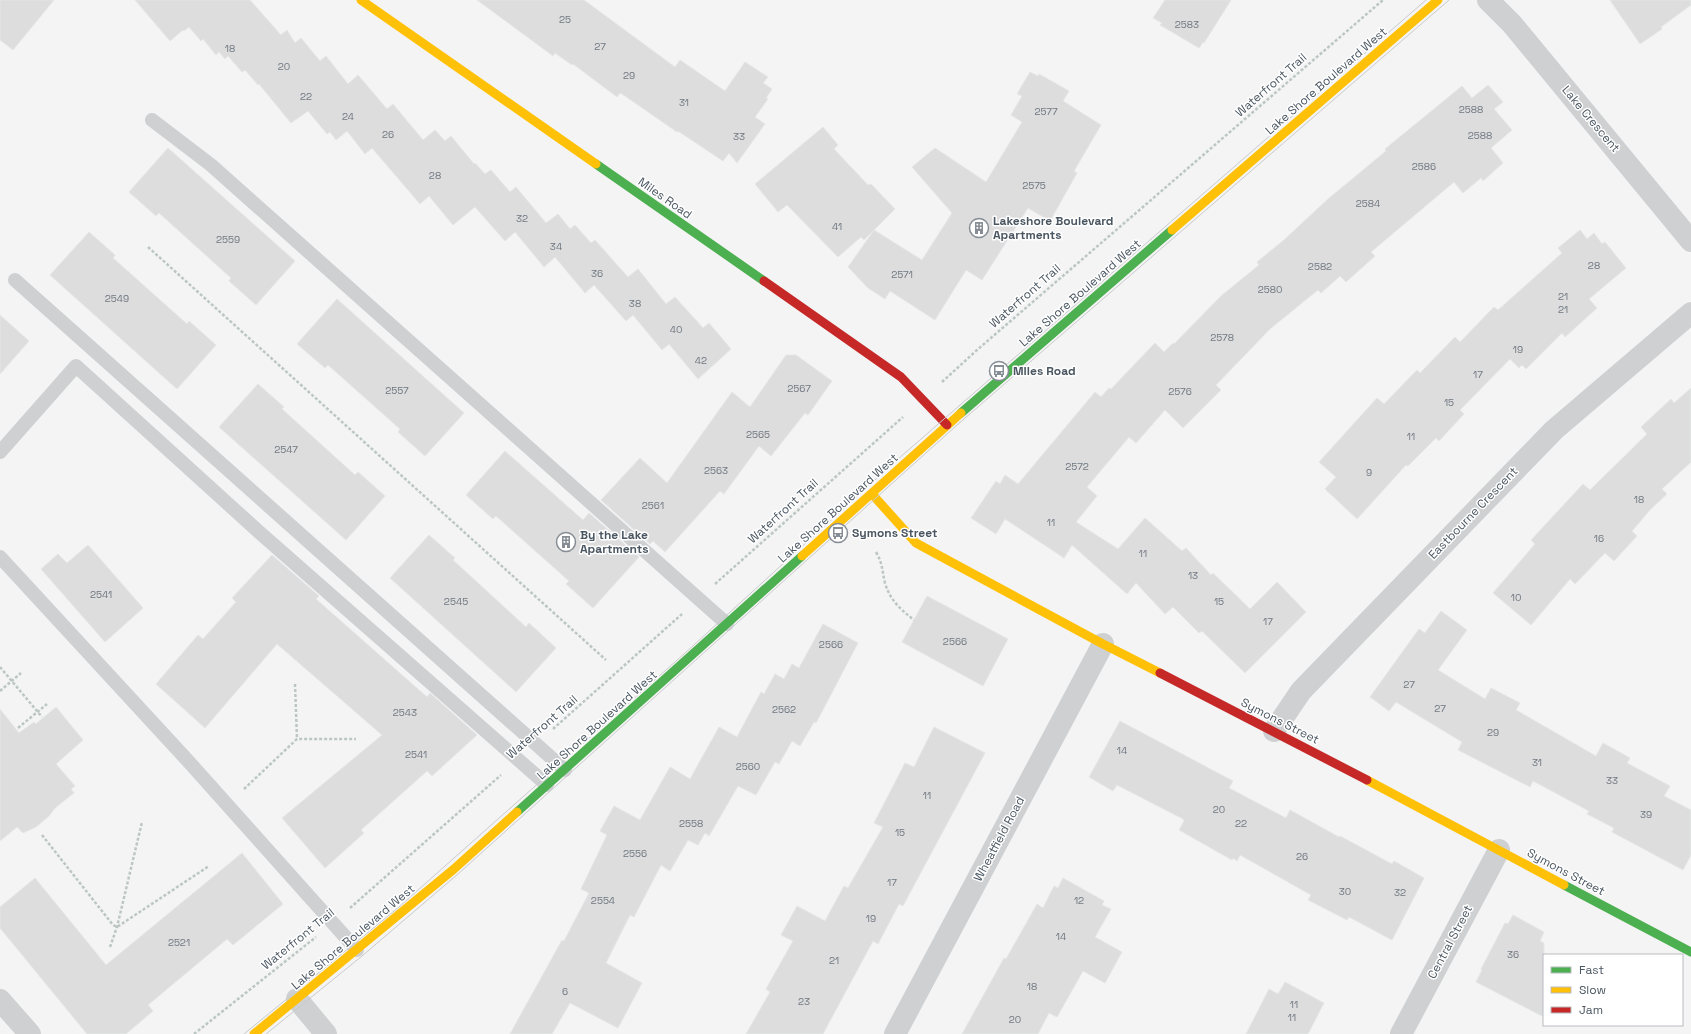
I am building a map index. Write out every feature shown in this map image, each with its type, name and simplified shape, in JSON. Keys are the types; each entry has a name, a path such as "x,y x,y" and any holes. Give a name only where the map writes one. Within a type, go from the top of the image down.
{"street":[{"name":"Miles Road","path":"360,0 901,377 947,425"},
{"name":"Lake Shore Boulevard West","path":"254,1034 454,869 947,425 1438,0"},
{"name":"Lake Crescent","path":"1488,0 1512,24 1691,241"},
{"name":"Eastbourne Crescent","path":"1274,731 1301,691 1554,430 1691,313"},
{"name":"Symons Street","path":"872,494 916,543 1103,644 1274,731 1691,952"},
{"name":"Wheatfield Road","path":"895,1034 1103,644"},
{"name":"Central Street","path":"1401,1034 1499,850"},
{"path":"297,999 326,1034"},
{"path":"0,1000 30,1034"}],"lane":[{"path":"152,120 211,165 727,624"},
{"path":"15,280 565,770"},
{"path":"0,452 76,366 259,532 547,785"},
{"path":"0,557 357,950"}],"path":[{"name":"Waterfront Trail","path":"536,744 821,489 923,400 976,350 1383,0"},
{"path":"148,247 606,660"},
{"path":"876,552 881,561 885,583 897,606 914,620"},
{"path":"0,667 42,717"},
{"path":"0,691 21,673"},
{"path":"295,684 297,740"},
{"path":"18,728 47,704"},
{"path":"226,805 297,740 356,739"},
{"name":"Waterfront Trail","path":"194,1034 333,923 519,759"},
{"path":"110,947 117,928 142,822"},
{"path":"42,835 113,925 117,928"},
{"path":"117,928 208,866"}],"building":[{"path":"0,0 54,0 13,50 0,40"},
{"path":"135,0 250,0 281,35 287,30 295,43 301,38 320,61 326,56 348,84 358,75 387,109 393,104 423,140 435,130 445,141 451,136 474,164 475,163 485,174 491,170 510,192 516,187 546,223 558,214 570,229 575,225 591,243 595,240 628,277 638,269 666,304 675,297 703,328 709,323 731,349 698,379 669,344 662,350 633,315 626,321 594,285 585,293 555,257 544,267 515,232 505,241 475,207 453,225 429,196 420,204 372,148 365,154 347,131 336,140 330,132 327,134 308,111 291,123 259,84 258,85 245,70 242,72 228,56 225,59 219,52 216,55 203,39 201,41 189,27 170,41"},
{"path":"477,0 584,0 675,67 680,60 725,91 745,62 768,77 763,83 772,89 766,98 768,99 755,117 765,124 737,163 729,153 723,161 678,131 677,132 625,96 620,93 617,97 573,64 572,65 555,53 553,56"},
{"path":"1165,0 1231,0 1204,43 1203,42 1199,48 1160,25 1162,23 1153,18"},
{"path":"1610,0 1691,0 1691,5 1661,27 1662,29 1640,44"},
{"path":"1030,72 1038,76 1039,74 1069,91 1063,101 1101,125 1074,171 1077,173 1050,221 1028,208 982,280 966,270 935,320 890,291 885,299 868,288 848,267 874,230 922,260 952,213 912,167 935,148 986,182 1022,122 1011,115 1022,96 1017,94"},
{"path":"1488,85 1503,102 1494,109 1512,130 1491,148 1503,163 1483,181 1481,178 1463,193 1454,182 1371,252 1375,256 1346,282 1340,276 1321,293 1318,290 1270,329 1216,385 1221,390 1183,428 1165,410 1136,443 1129,437 1087,487 1097,496 1076,522 1118,549 1145,518 1182,551 1186,548 1211,575 1213,573 1250,609 1277,582 1306,612 1245,673 1202,631 1199,633 1173,607 1165,614 1136,583 1127,594 1072,545 1064,558 1005,519 996,534 971,518 996,481 1000,484 1005,475 1018,484 1095,392 1101,397 1109,388 1111,389 1155,343 1164,352 1173,343 1174,344 1221,296 1259,265 1257,262 1285,239 1328,199 1386,151 1385,149 1462,86 1472,98"},
{"path":"823,127 838,145 834,149 868,185 871,184 895,209 864,240 861,237 838,257 787,205 778,212 755,184"},
{"path":"168,148 295,261 256,305 229,281 231,278 159,213 156,216 129,192"},
{"path":"1580,230 1587,239 1594,233 1602,244 1605,242 1626,268 1589,299 1597,308 1565,337 1562,333 1526,369 1522,365 1519,368 1510,359 1460,410 1464,414 1439,441 1436,438 1408,466 1406,465 1357,519 1325,489 1336,477 1319,462 1377,398 1384,404 1417,370 1420,373 1455,337 1460,342 1494,307 1498,310 1562,253 1558,248"},
{"path":"89,232 115,255 113,258 187,324 189,321 216,345 177,389 50,275"},
{"path":"337,299 464,413 425,456 398,432 400,429 328,365 325,368 297,344"},
{"path":"0,315 29,341 0,374"},
{"path":"786,355 796,355 832,381 808,415 805,413 771,456 759,446 724,494 720,491 665,552 653,541 650,544 601,500 640,458 667,483 732,392 750,407"},
{"path":"258,384 284,407 282,409 355,475 358,472 385,496 346,540 219,427"},
{"path":"1691,388 1691,462 1662,489 1667,494 1650,510 1632,531 1637,536 1614,561 1605,553 1575,584 1570,579 1531,625 1493,593 1535,544 1531,540 1583,484 1590,490 1647,434 1641,427 1671,399 1674,403"},
{"name":"By the Lake Apartments","path":"505,451 583,520 589,513 639,557 593,608 566,584 569,581 496,516 493,519 466,495"},
{"path":"429,535 455,558 453,560 526,627 529,623 556,648 516,692 390,578"},
{"path":"88,545 143,608 105,642 41,569 58,554 67,563"},
{"path":"272,555 319,596 316,599 427,697 430,693 477,735 432,776 427,771 361,830 364,833 325,868 282,818 382,735 277,644 205,728 156,684 198,635 203,639 236,602 232,598"},
{"path":"927,596 1008,639 983,686 902,642"},
{"path":"1441,611 1467,630 1438,670 1485,699 1491,688 1520,703 1516,710 1596,756 1603,743 1630,758 1627,763 1670,786 1664,796 1691,810 1691,855 1683,870 1612,832 1614,828 1587,814 1589,811 1533,781 1530,787 1458,750 1462,742 1396,702 1389,711 1370,697 1419,629 1425,633"},
{"path":"823,624 858,643 816,723 814,722 800,746 792,741 779,764 775,762 756,795 738,786 709,836 705,833 698,845 688,840 670,871 661,865 634,917 630,915 606,963 642,983 618,1028 570,1003 552,1034 510,1034 562,940 564,941 589,893 581,889 607,835 600,831 614,806 640,820 670,767 690,779 719,727 737,737 761,692 764,694 775,674 784,679 792,664 799,668"},
{"path":"56,707 83,740 56,764 75,786 71,789 74,793 55,808 49,816 36,827 23,833 17,827 0,841 0,709 19,733 34,722 36,724"},
{"path":"1120,721 1233,781 1229,788 1286,818 1290,810 1392,864 1394,861 1424,878 1392,940 1349,917 1347,920 1308,900 1311,895 1240,855 1237,861 1233,858 1232,860 1179,830 1184,821 1183,819 1117,785 1113,791 1089,777"},
{"path":"934,727 985,753 903,906 899,904 878,944 873,941 823,1034 746,1034 770,992 766,989 793,941 781,935 797,906 825,921 844,886 848,888 883,827 874,823 905,763 914,767"},
{"path":"242,853 283,904 233,945 227,939 148,1005 153,1011 126,1034 87,1034 0,928 0,907 35,878 106,965"},
{"path":"1063,878 1104,901 1102,905 1111,909 1095,937 1122,952 1105,983 1083,971 1057,1017 1049,1013 1038,1034 962,1034 1004,958 1006,959 1037,904 1043,908 1054,886 1058,888"},
{"path":"1513,915 1544,932 1540,941 1544,943 1543,1016 1476,982 1482,970 1481,969 1505,923 1508,924"},
{"path":"1285,982 1324,1003 1308,1034 1246,1034 1269,989 1278,994"}],"tram line":[{"path":"244,1034 399,907 684,654 898,459 1426,0"},
{"path":"266,1034 362,956 458,874 957,425 1449,0"}],"traffic: fast":[{"path":"596,164 764,281"},
{"path":"961,413 1172,230"},
{"path":"517,812 802,556"},
{"path":"1564,885 1691,952"}],"traffic: slow":[{"path":"361,0 596,164"},
{"path":"1172,230 1438,0"},
{"path":"802,556 961,413"},
{"path":"872,494 916,543 1103,644 1160,673"},
{"path":"1367,780 1564,885"},
{"path":"254,1034 454,869 517,812"}],"traffic: jam":[{"path":"764,281 901,377 947,425"},
{"path":"1160,673 1367,780"}],"place":[{"name":"Lakeshore Boulevard Apartments","path":"979,228"},
{"name":"Miles Road","path":"999,371"},
{"name":"Symons Street","path":"838,533"},
{"name":"By the Lake Apartments","path":"566,542"}]}
